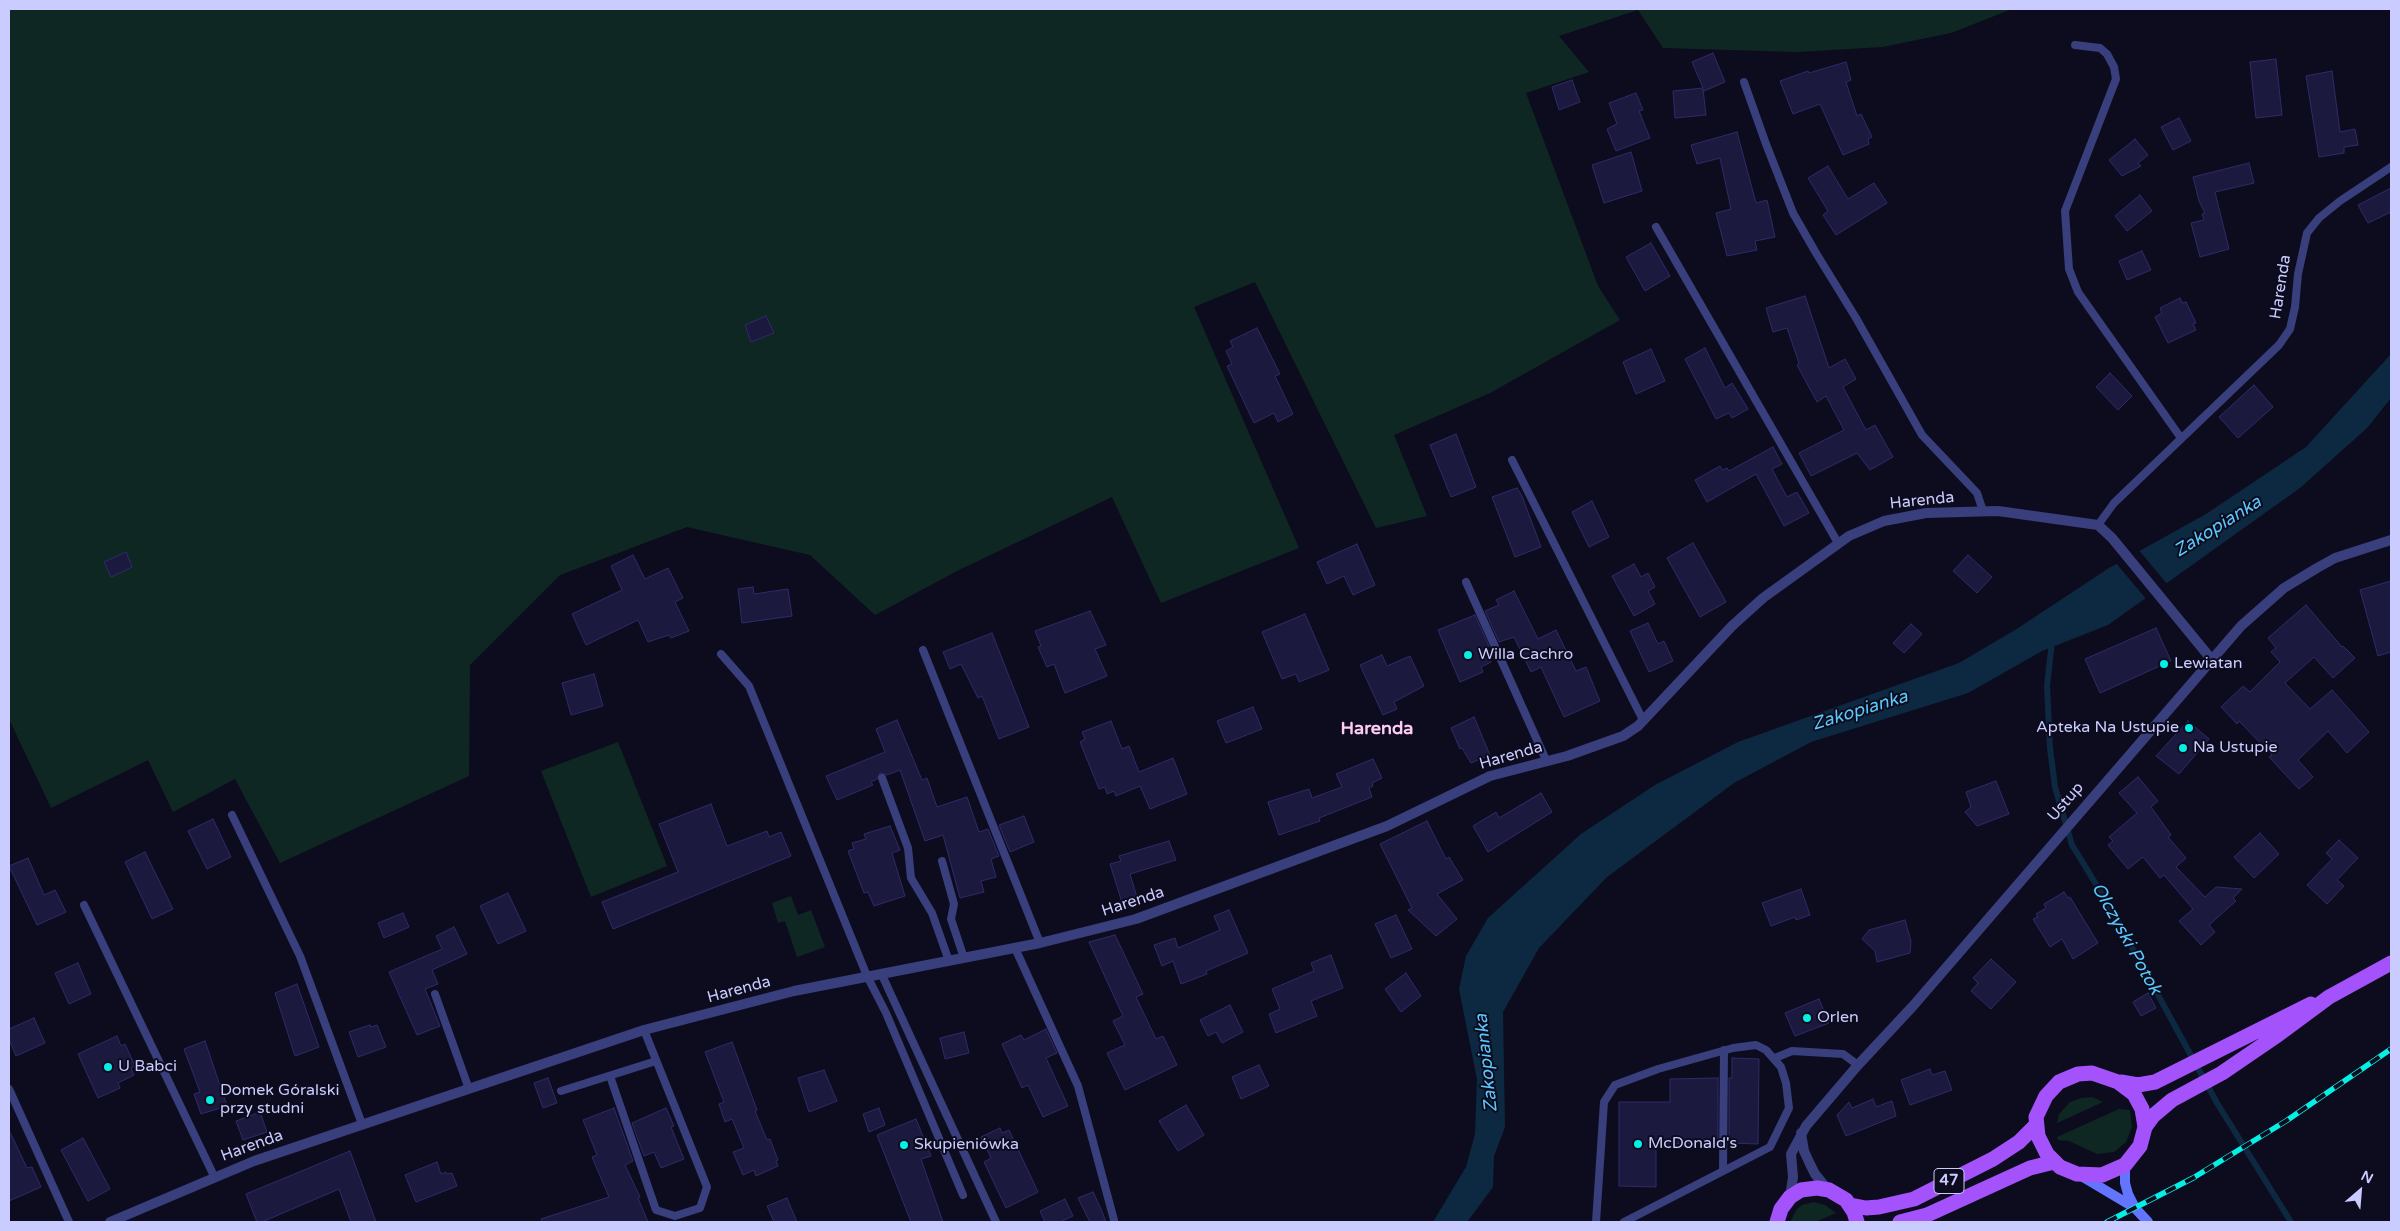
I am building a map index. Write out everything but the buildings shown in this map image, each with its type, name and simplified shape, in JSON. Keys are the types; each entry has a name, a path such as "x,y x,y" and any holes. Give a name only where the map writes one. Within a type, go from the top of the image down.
{"main road":[{"path":"2145,1128 2139,1101 2128,1088 2118,1082 2092,1073 2067,1078 2046,1096 2036,1116 2036,1125 2042,1145 2054,1162 2067,1171 2077,1174 2102,1174 2125,1165 2140,1146 2145,1128 2162,1107 2222,1073 2329,997 2391,963"},
{"path":"2118,1082 2146,1085 2180,1070 2300,1008 2329,997"},
{"name":"47","path":"1850,1205 1866,1208 1879,1207 1914,1199 2010,1149 2036,1125"},
{"name":"47","path":"1900,1222 1927,1215 2030,1168 2054,1162"},
{"path":"1777,1222 1781,1209 1790,1197 1801,1190 1809,1188 1829,1190 1842,1197 1850,1205 1857,1222"}],"street":[{"name":"Harenda","path":"110,1222 214,1176 362,1124 644,1030 794,991 1040,943 1136,919 1387,826 1481,779 1546,760 1567,756 1623,736 1643,720 1755,605 1838,543 1866,527 1894,518 1926,513 1983,511 2018,513 2098,525"},
{"path":"2098,525 2112,538 2212,660"},
{"name":"Ustup","path":"1790,1197 1793,1177 1791,1154 1801,1133 1858,1065 1913,1006 2241,626 2284,588 2335,558 2391,540"},
{"path":"1801,1133 1804,1151 1810,1164 1815,1174 1829,1190"},
{"path":"2125,1165 2125,1183 2135,1208"},
{"path":"2077,1174 2135,1208 2148,1222"}],"lane":[{"path":"2075,45 2100,48 2107,54 2114,67 2116,79 2065,211 2069,269 2078,292 2181,438"},
{"path":"1744,82 1766,144 1794,213 1816,253 1856,318 1922,435 1977,493 1983,511"},
{"name":"Harenda","path":"2098,525 2114,503 2279,345 2290,329 2295,307 2302,251 2307,233 2318,218 2391,166"},
{"path":"1656,227 1838,543"},
{"path":"1512,460 1643,720"},
{"path":"1466,582 1546,760"},
{"path":"923,650 1040,943"},
{"path":"721,654 748,686 867,976 886,1013 963,1195"},
{"path":"882,778 908,848 911,878 932,913 949,960"},
{"path":"232,815 300,956 362,1124"},
{"path":"942,861 954,904 950,920 964,958"},
{"path":"84,905 214,1176"},
{"path":"1015,948 1078,1086 1114,1220"},
{"path":"881,973 996,1222"},
{"path":"435,994 469,1089"},
{"path":"610,1076 656,1210 675,1216 700,1208 707,1187 644,1030"},
{"path":"1596,1222 1604,1102 1609,1091 1624,1080 1724,1050 1756,1045 1766,1050 1781,1067 1786,1084 1789,1108 1770,1147 1624,1222"},
{"path":"1723,1172 1724,1050"},
{"path":"1775,1058 1792,1051 1843,1054 1858,1065"},
{"path":"561,1091 656,1061"},
{"path":"9,1089 69,1222"}],"green space":[{"path":"9,9 2012,9 1951,33 1882,47 1797,52 1663,48 1638,10 1559,36 1589,72 1526,93 1598,286 1620,320 1490,393 1394,435 1427,516 1376,528 1255,282 1194,307 1299,548 1161,603 1112,497 957,571 875,615 810,555 687,527 560,575 470,665 469,776 280,863 235,779 173,812 148,760 51,808 9,719"},
{"path":"618,742 667,866 591,897 541,771"},
{"path":"791,896 798,915 811,910 825,947 797,957 785,921 778,923 772,903"},
{"path":"2092,1097 2103,1102 2057,1123 2059,1114 2070,1102"},
{"path":"2119,1109 2130,1110 2132,1127 2126,1142 2114,1152 2097,1154 2069,1141 2058,1140 2057,1137"},
{"path":"1814,1202 1825,1205 1836,1213 1815,1222 1790,1222 1797,1209 1802,1205"}],"water":[{"name":"Zakopianka","path":"2391,354 2391,398 2367,428 2300,488 2108,625 2042,651 1968,693 1811,742 1734,783 1607,877 1539,948 1503,1012 1505,1127 1494,1156 1493,1187 1467,1222 1433,1222 1466,1167 1475,1134 1477,1079 1459,989 1466,956 1488,918 1581,834 1655,785 1738,742 1959,663 2015,630 2109,568 2206,514 2306,447"}],"pier":[{"path":"2138,549 2168,585 2147,600 2115,562"}],"waterway":[{"name":"Olczyski Potok","path":"2052,641 2047,686 2050,748 2055,787 2072,845 2110,907 2217,1103 2291,1222"}],"railway":[{"path":"2107,1222 2193,1178 2286,1121 2391,1049"}],"place":[{"name":"Willa Cachro","path":"1468,655"},
{"name":"Lewiatan","path":"2164,664"},
{"name":"Apteka Na Ustupie","path":"2189,728"},
{"name":"Na Ustupie","path":"2183,748"},
{"name":"Orlen","path":"1807,1018"},
{"name":"U Babci","path":"108,1067"},
{"name":"Domek Góralski przy studni","path":"210,1100"},
{"name":"McDonald's","path":"1638,1144"},
{"name":"Skupieniówka","path":"904,1145"}],"district":[{"name":"Harenda","path":"1377,729"}]}
